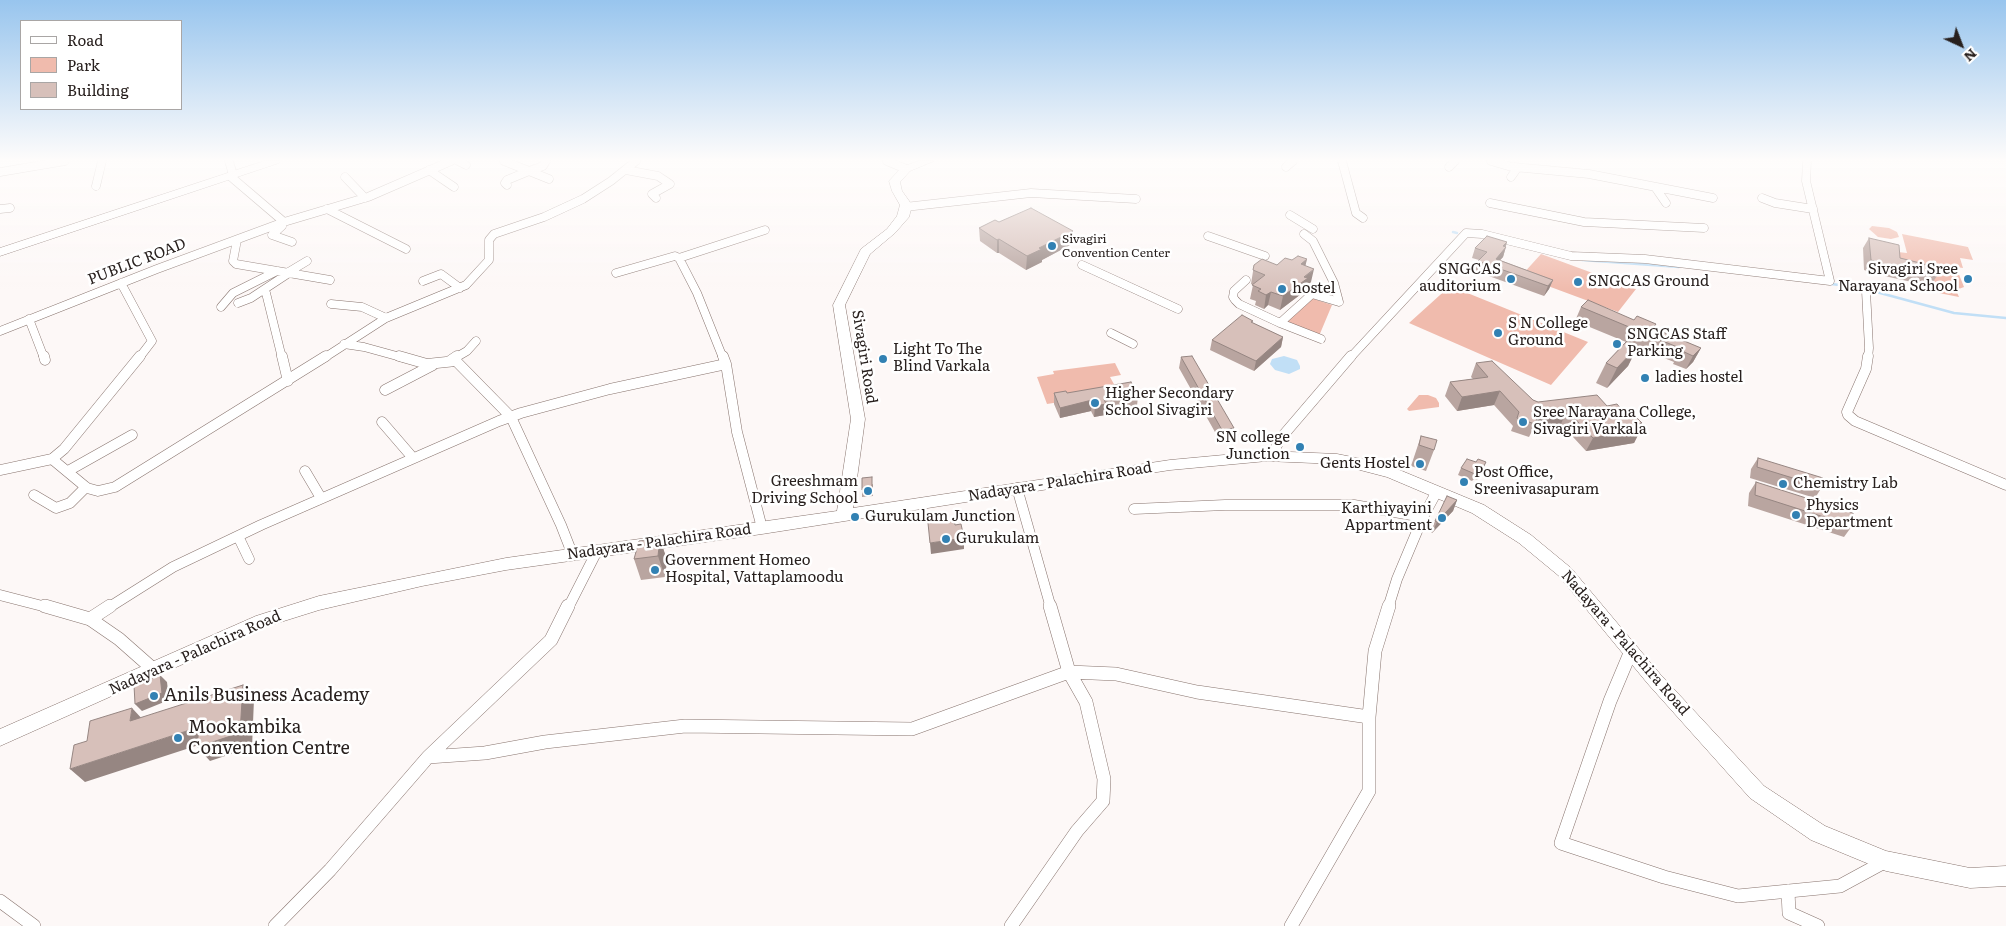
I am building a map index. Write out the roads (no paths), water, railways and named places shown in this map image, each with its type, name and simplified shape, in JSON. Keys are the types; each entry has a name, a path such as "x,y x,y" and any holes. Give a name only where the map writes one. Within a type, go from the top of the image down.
{"main road":[{"path":"0,252 143,204"},
{"name":"Sivagiri Road","path":"844,515 858,419 839,305 865,252 891,231 903,218 905,207"},
{"name":"Nadayara - Palachira Road","path":"0,738 262,621 319,603 461,572 1170,465 1276,456 1338,459 1392,473 1478,509 1525,539 1564,572 1630,651 1757,792 1818,833 1886,861 1970,878 2006,876"}],"street":[{"path":"265,204 286,222 272,235 277,239 292,242"},
{"name":"PUBLIC ROAD","path":"0,331 237,240 344,204"},
{"path":"52,459 86,487 98,491 115,487 288,381 386,318 460,288 478,275 489,260 489,240 494,234 556,212 571,204"},
{"path":"905,207 930,204"},
{"path":"1354,204 1356,213 1363,218"},
{"path":"1496,204 1584,222 1704,228"},
{"path":"1783,204 1813,209"},
{"path":"1276,456 1276,447 1280,439 1328,381 1466,233 1482,234 1571,256 1646,259 1830,281 1812,204"},
{"path":"0,209 10,208"},
{"path":"327,209 406,248"},
{"path":"1290,215 1313,229"},
{"path":"616,273 675,256 678,258 765,230"},
{"path":"1280,323 1312,294 1339,302 1334,284 1312,241 1304,234"},
{"path":"1208,236 1265,256"},
{"path":"237,240 233,253 234,263 330,280"},
{"path":"678,258 698,293 726,364 737,432 762,528"},
{"path":"238,303 251,298 307,261"},
{"path":"1082,265 1178,309"},
{"path":"221,308 233,293 278,271"},
{"path":"423,280 441,274 460,288"},
{"path":"1246,280 1234,291 1233,297 1239,304 1321,340"},
{"path":"0,470 52,459 64,449 151,344 152,341 122,283"},
{"path":"1866,291 1869,348 1866,369 1847,412 1848,416 1862,424 2006,485"},
{"path":"266,293 288,381"},
{"path":"331,304 362,307 386,318"},
{"path":"29,319 46,360"},
{"path":"1111,333 1133,344"},
{"path":"344,344 364,347 427,364 434,364 451,360 467,351 476,341"},
{"path":"451,360 456,361 511,416 561,525 570,548 569,555"},
{"path":"385,390 434,364"},
{"path":"90,619 173,567 322,498 511,416 610,389 726,364"},
{"path":"382,422 413,458"},
{"path":"68,472 132,435"},
{"path":"305,471 322,498"},
{"path":"34,495 56,508 70,503 86,487"},
{"path":"1011,926 1077,831 1103,801 1104,779 1089,711 1069,672 1017,488"},
{"path":"1292,926 1369,791 1370,717 1376,651 1396,579 1436,492"},
{"path":"1134,509 1225,505 1354,504 1423,517"},
{"path":"238,536 248,559"},
{"path":"275,926 330,870 428,757 550,640 597,551"},
{"path":"0,595 78,614 90,619 119,639 153,669"},
{"path":"1630,651 1610,701 1561,843 1664,876 1738,896 1840,886 1886,861"},
{"path":"428,757 486,753 562,740 685,726 912,729 1069,672 1116,674 1197,692 1370,717"},
{"path":"1788,891 1789,913 1818,926"},
{"path":"0,901 34,926"}],"water":[{"path":"1284,356 1297,360 1300,369 1289,374 1275,370 1270,364 1272,359"}],"waterway":[{"path":"1453,232 1457,233"},
{"path":"1582,260 1679,267"},
{"path":"1831,284 1858,287 1954,313 2006,318"}],"place":[{"name":"Sivagiri Convention Center","path":"1052,246"},
{"name":"SNGCAS auditorium","path":"1511,279"},
{"name":"Sivagiri Sree Narayana School","path":"1968,279"},
{"name":"SNGCAS Ground","path":"1578,282"},
{"name":"hostel","path":"1282,289"},
{"name":"S N College Ground","path":"1498,333"},
{"name":"SNGCAS Staff Parking","path":"1617,344"},
{"name":"Light To The Blind Varkala","path":"883,359"},
{"name":"ladies hostel","path":"1645,378"},
{"name":"Higher Secondary School Sivagiri","path":"1095,403"},
{"name":"Sree Narayana College, Sivagiri Varkala","path":"1523,422"},
{"name":"SN college Junction","path":"1300,447"},
{"name":"Gents Hostel","path":"1420,464"},
{"name":"Post Office, Sreenivasapuram","path":"1464,482"},
{"name":"Chemistry Lab","path":"1783,484"},
{"name":"Greeshmam Driving School","path":"868,491"},
{"name":"Physics Department","path":"1796,515"},
{"name":"Gurukulam Junction","path":"855,517"},
{"name":"Karthiyayini Appartment","path":"1442,518"},
{"name":"Gurukulam","path":"946,539"},
{"name":"Government Homeo Hospital, Vattaplamoodu","path":"655,570"},
{"name":"Anils Business Academy","path":"154,696"},
{"name":"Mookambika Convention Centre","path":"178,738"}]}
